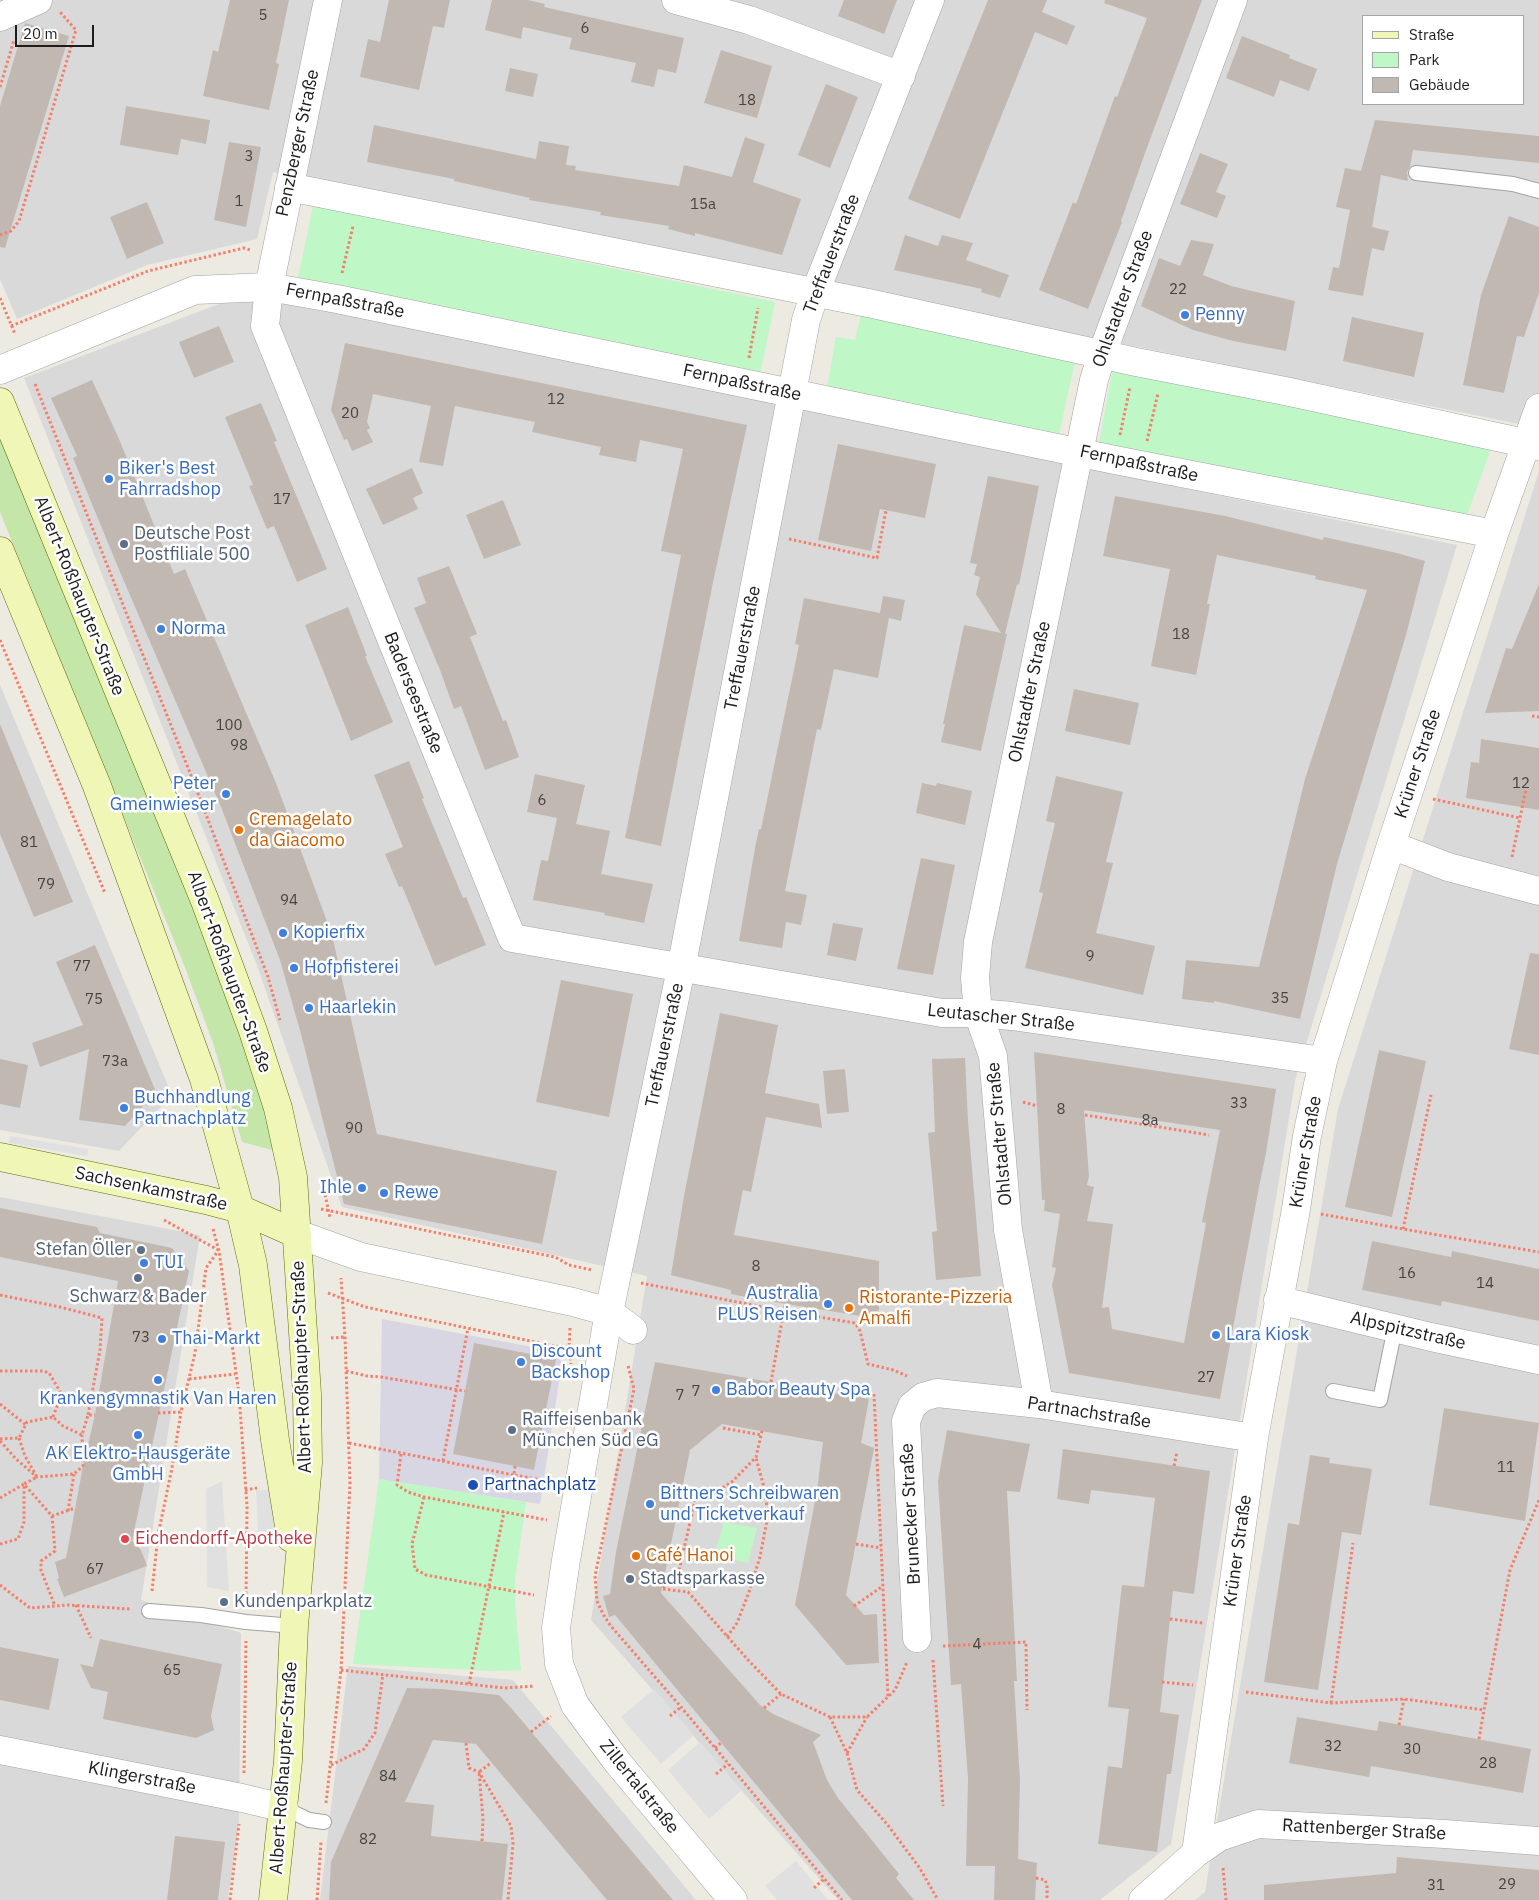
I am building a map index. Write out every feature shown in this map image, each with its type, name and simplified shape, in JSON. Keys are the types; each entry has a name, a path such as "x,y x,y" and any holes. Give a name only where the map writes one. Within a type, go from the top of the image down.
{"main road":[{"name":"Albert-Roßhaupter-Straße","path":"0,402 205,902 278,1108 293,1177 307,1394 308,1463 294,1626 288,1761 274,1900"},
{"name":"Albert-Roßhaupter-Straße","path":"0,551 97,786 204,1080 240,1209 253,1265 275,1440 298,1576"},
{"name":"Sachsenkamstraße","path":"0,1158 179,1194 240,1209 298,1234"}],"street":[{"name":"Penzberger Straße","path":"269,287 328,0"},
{"path":"676,0 749,20 901,76"},
{"name":"Treffauerstraße","path":"609,1312 681,969 777,536 792,394 806,320 815,292 930,0"},
{"name":"Ohlstadter Straße","path":"1039,1404 1008,1230 994,1056 978,1013 975,978 978,942 1094,380 1233,0"},
{"path":"289,187 815,292 1163,368 1285,391 1533,445"},
{"name":"Fernpaßstraße","path":"12,365 195,290 269,287 336,299 1142,466 1494,534"},
{"name":"Baderseestraße","path":"269,287 265,326 512,938 681,969"},
{"name":"Krüner Straße","path":"1196,1853 1254,1438 1296,1209 1305,1149 1323,1061 1391,845 1494,534 1533,445 1539,408"},
{"path":"1391,845 1448,867 1539,891"},
{"name":"Leutascher Straße","path":"681,969 942,1012 1012,1016 1323,1061"},
{"path":"298,1234 361,1257 574,1302 609,1312 633,1330"},
{"name":"Alpspitzstraße","path":"1278,1300 1539,1360"},
{"name":"Zillertalstraße","path":"609,1312 556,1628 559,1664 575,1705 624,1770 733,1900"},
{"name":"Partnachstraße","path":"923,1397 937,1393 1039,1404 1254,1438"},
{"name":"Brunecker Straße","path":"923,1397 912,1406 906,1421 930,1647"},
{"name":"Klingerstraße","path":"0,1750 284,1808"},
{"name":"Rattenberger Straße","path":"1196,1853 1219,1838 1258,1824 1539,1841"},
{"path":"1143,1900 1196,1853"}],"lane":[{"path":"1416,173 1513,184 1539,191"},
{"path":"1333,1391 1380,1400 1395,1328"},
{"path":"149,1611 294,1626"},
{"path":"284,1808 309,1820 324,1822"}],"path":[{"path":"0,87 19,24 27,8 76,30 19,221 11,230 0,234"},
{"path":"336,299 360,201"},
{"path":"744,383 763,282"},
{"path":"0,298 12,365"},
{"path":"1115,460 1136,362"},
{"path":"1142,466 1163,368"},
{"path":"777,536 877,558 886,510"},
{"path":"777,536 791,530"},
{"path":"777,536 787,549"},
{"path":"0,640 106,895"},
{"path":"1532,716 1539,718"},
{"path":"1507,882 1526,789"},
{"path":"1408,794 1520,818"},
{"path":"1403,1229 1431,1095"},
{"path":"1085,1115 1209,1135"},
{"path":"1296,1209 1539,1252"},
{"path":"329,1211 555,1257 568,1265 591,1269"},
{"path":"160,1218 219,1251 253,1265"},
{"path":"219,1251 239,1394 247,1506 245,1758 230,1900"},
{"path":"0,1585 30,1608 76,1605 149,1611 158,1535 181,1412 195,1353 206,1268 219,1251"},
{"path":"301,1282 365,1307 569,1349"},
{"path":"641,1291 642,1283 855,1323 860,1331 868,1364 908,1376 920,1386 923,1397"},
{"path":"0,1295 102,1318 100,1350 91,1401 82,1435 83,1466 74,1474 37,1477 0,1498"},
{"path":"771,1382 784,1304"},
{"path":"443,1461 468,1328"},
{"path":"633,1330 627,1362 634,1389 595,1576 597,1601 610,1626 681,1707 842,1900"},
{"path":"324,1338 345,1337"},
{"path":"0,1371 43,1371 49,1373 64,1398"},
{"path":"346,1371 465,1391"},
{"path":"189,1379 236,1374"},
{"path":"874,1394 888,1697"},
{"path":"53,1417 59,1401 64,1398 71,1397 91,1401"},
{"path":"0,1404 26,1425"},
{"path":"158,1413 181,1412"},
{"path":"88,1415 95,1415"},
{"path":"37,1477 25,1456 19,1438 28,1422 53,1417"},
{"path":"53,1417 63,1426 82,1435"},
{"path":"723,1428 761,1433 756,1457 765,1491 768,1514 760,1557 749,1592 737,1623 728,1637"},
{"path":"0,1440 19,1438"},
{"path":"0,1440 16,1459 37,1477"},
{"path":"349,1443 553,1482"},
{"path":"401,1454 397,1485 408,1492 424,1497 548,1520"},
{"path":"756,1457 733,1482 721,1490 710,1496 696,1496 678,1575 663,1589 688,1592 781,1694 830,1717 867,1717"},
{"path":"514,1475 516,1466"},
{"path":"68,1511 74,1474"},
{"path":"24,1484 52,1516 55,1551 41,1561 42,1570 55,1606"},
{"path":"0,1544 18,1539 24,1522 24,1484"},
{"path":"245,1490 260,1488"},
{"path":"424,1497 412,1544 415,1569 426,1575 536,1596"},
{"path":"1479,1739 1510,1570 1539,1500"},
{"path":"52,1516 75,1508"},
{"path":"469,1684 504,1512"},
{"path":"1331,1703 1353,1543"},
{"path":"856,1544 881,1548"},
{"path":"854,1606 883,1586"},
{"path":"76,1605 90,1638"},
{"path":"847,1753 867,1717 895,1690 930,1647 1026,1642 1027,1710"},
{"path":"930,1647 942,1806"},
{"path":"341,1670 504,1688 536,1686"},
{"path":"331,1765 364,1749 375,1733 383,1674"},
{"path":"1219,1688 1331,1703 1404,1699 1484,1710"},
{"path":"764,1708 781,1694"},
{"path":"1399,1725 1404,1699"},
{"path":"670,1716 681,1707"},
{"path":"531,1732 555,1712"},
{"path":"830,1717 847,1753 857,1790 887,1824 918,1866 938,1900"},
{"path":"715,1748 722,1742"},
{"path":"466,1744 469,1768 479,1772 511,1826 514,1844 508,1900"},
{"path":"479,1772 491,1763"},
{"path":"716,1774 728,1764"},
{"path":"479,1772 483,1819 482,1841"},
{"path":"1036,1878 1045,1880 1047,1900"},
{"path":"814,1888 824,1879"}],"shaded area":[{"path":"0,0 1539,0 1539,428 273,172 257,239 147,265 17,319 0,279"},
{"path":"227,301 295,303 1457,545 1295,1081 1171,1844 1100,1900 838,1900 591,1620 647,1276 342,1207 256,963 24,378"},
{"path":"1539,471 1539,1900 1195,1900 1205,1892 1338,1109"},
{"path":"0,685 172,1095 119,1151 0,1130"},
{"path":"10,1136 88,1149 87,1156 9,1143"},
{"path":"0,1197 200,1235 141,1600 241,1633 239,1822 228,1900 0,1900"},
{"path":"382,1319 554,1351 558,1355 562,1363 540,1504 379,1479","holes":["474,1344 555,1360 534,1470 453,1454"]},
{"path":"222,1481 229,1591 207,1587 206,1489"},
{"path":"256,1490 272,1490 275,1544 259,1545"},
{"path":"348,1666 513,1680 696,1900 320,1900"},
{"path":"654,1689 694,1735 661,1764 621,1717"},
{"path":"700,1742 741,1791 709,1819 668,1770"},
{"path":"796,1861 828,1900 777,1900 765,1886"}],"green space":[{"path":"313,206 775,302 760,375 298,278"},
{"path":"861,314 1076,357 1059,434 827,387 836,337 855,340"},
{"path":"1113,368 1492,446 1466,518 1099,443"},
{"path":"0,436 212,953 260,1089 276,1151 242,1142 213,1043 186,970 0,512"},
{"path":"379,1479 526,1502 515,1580 515,1603 521,1670 492,1671 353,1664"},
{"path":"724,1522 757,1528 748,1563 714,1556"}],"building":[{"path":"230,0 289,0 276,63 279,64 269,110 203,96 213,50 218,52"},
{"path":"389,0 450,0 444,28 433,26 419,90 360,77 368,39 380,42"},
{"path":"492,0 528,0 545,4 544,7 684,38 676,73 658,69 654,87 631,82 636,63 569,49 572,38 523,27 521,39 485,30"},
{"path":"844,0 897,0 884,34 838,16"},
{"path":"988,0 1047,0 1042,12 1075,26 1067,45 1035,32 960,219 908,199"},
{"path":"1105,0 1202,0 1145,153 1122,222 1088,309 1039,290 1073,202 1076,204 1115,96 1117,97 1147,18 1104,3"},
{"path":"25,23 69,36 5,248 0,247 0,106"},
{"path":"1242,36 1290,55 1289,58 1317,69 1309,91 1280,80 1274,97 1226,78"},
{"path":"721,50 772,66 757,118 704,103"},
{"path":"510,68 538,74 533,97 505,91"},
{"path":"826,84 858,97 830,168 798,155"},
{"path":"126,106 210,120 206,144 181,139 178,155 120,145"},
{"path":"1375,120 1539,136 1539,163 1413,150 1410,167 1407,172 1408,181 1381,175 1372,227 1389,231 1384,251 1372,248 1363,296 1328,290 1333,267 1339,268 1350,210 1336,207 1345,168 1361,171"},
{"path":"374,125 536,159 539,141 569,146 566,165 576,166 575,170 679,186 684,165 732,177 745,137 765,144 753,182 801,199 782,255 695,233 695,236 668,229 669,226 600,215 601,212 529,200 530,198 454,181 454,179 367,162"},
{"path":"229,142 261,147 246,227 214,220"},
{"path":"1200,153 1228,164 1216,192 1226,196 1217,218 1180,204"},
{"path":"147,202 164,243 127,259 110,217"},
{"path":"1509,216 1539,227 1539,293 1524,337 1517,336 1504,393 1463,385 1481,295"},
{"path":"905,235 938,246 942,235 973,243 966,260 1009,275 1000,298 981,292 982,289 894,270"},
{"path":"1191,240 1214,244 1203,275 1231,286 1295,301 1286,351 1233,341 1193,330 1141,306 1159,258 1180,266"},
{"path":"1352,317 1424,333 1414,377 1343,361"},
{"path":"219,326 234,362 194,378 179,342"},
{"path":"345,343 747,425 713,582 661,846 625,838 681,555 661,551 683,449 640,440 636,462 599,455 601,447 532,432 535,422 455,406 443,466 419,462 431,406 373,394 367,422 370,428 367,430 373,442 352,451 347,439 344,440 331,410"},
{"path":"92,380 119,439 174,574 185,569 276,783 332,935 377,1134 557,1171 542,1244 344,1204 301,1034 280,960 221,807 120,572 73,458 77,456 51,398"},
{"path":"261,403 277,441 274,442 327,569 297,582 274,526 267,529 249,486 253,485 225,417"},
{"path":"838,444 936,464 925,518 880,509 871,551 818,540"},
{"path":"412,468 423,493 413,498 418,509 383,525 366,489"},
{"path":"988,476 1039,486 1019,585 1017,584 1005,634 1007,634 981,751 941,742 945,724 943,724 964,625 1001,633 976,594 980,577 974,575 977,564 970,563"},
{"path":"1115,496 1225,516 1323,540 1324,537 1425,561 1406,635 1337,864 1300,1019 1214,1001 1214,1003 1182,999 1186,960 1259,967 1305,779 1367,590 1315,579 1316,576 1217,555 1207,604 1210,604 1196,675 1151,666 1170,569 1103,556"},
{"path":"503,500 521,545 484,559 466,515"},
{"path":"449,566 477,634 470,637 503,721 506,720 519,757 485,770 461,706 454,709 414,608 426,603 417,578"},
{"path":"1539,584 1539,711 1485,713 1506,648 1512,649"},
{"path":"883,596 905,600 901,621 889,618 878,678 834,669 821,730 817,729 785,891 807,895 801,925 786,922 782,948 739,941 755,848 759,829 761,829 799,645 795,644 804,598 880,613"},
{"path":"348,607 367,656 365,656 393,722 351,741 305,625"},
{"path":"1074,689 1139,703 1130,745 1065,731"},
{"path":"0,724 73,902 34,917 0,834"},
{"path":"1481,739 1539,748 1539,810 1466,798 1471,762 1479,763"},
{"path":"409,761 424,798 422,799 463,898 466,897 486,945 435,966 402,886 399,887 385,854 403,847 374,775"},
{"path":"535,774 585,785 576,824 610,831 601,874 653,884 644,923 604,915 605,913 533,900 541,860 548,861 557,818 527,812"},
{"path":"1056,776 1123,792 1106,862 1113,863 1096,933 1155,946 1143,995 1025,968 1043,893 1039,892 1055,823 1046,821"},
{"path":"922,783 936,786 937,783 972,791 965,825 916,813"},
{"path":"921,858 955,865 933,975 897,969"},
{"path":"833,923 863,928 856,961 827,955"},
{"path":"95,945 156,1092 125,1126 79,1120 89,1049 40,1067 32,1043 83,1025 56,962"},
{"path":"1530,953 1539,954 1539,1055 1509,1049"},
{"path":"561,980 633,994 609,1117 536,1102"},
{"path":"720,1013 778,1025 765,1093 819,1104 822,1128 766,1117 751,1192 743,1190 734,1235 879,1261 879,1310 867,1317 731,1294 731,1290 671,1275 684,1196"},
{"path":"1379,1050 1426,1061 1392,1217 1345,1207"},
{"path":"1034,1052 1276,1089 1266,1153 1220,1399 1069,1373 1052,1285 1056,1268 1052,1267 1060,1214 1044,1211 1045,1200 1042,1200","holes":["1084,1110 1220,1130 1202,1222 1206,1223 1184,1343 1112,1329 1109,1307 1102,1308 1113,1224 1087,1221 1094,1187 1087,1185 1089,1176"]},
{"path":"965,1058 968,1121 981,1276 936,1280 932,1232 937,1231 928,1133 935,1132 932,1059"},
{"path":"0,1059 28,1065 20,1108 0,1104"},
{"path":"845,1069 849,1112 827,1114 823,1071"},
{"path":"0,1208 97,1227 100,1233 172,1248 189,1271 132,1541 141,1550 147,1566 64,1597 57,1579 59,1578 55,1562 66,1558 83,1466 95,1415 118,1281 0,1257"},
{"path":"1372,1241 1451,1257 1452,1251 1539,1269 1539,1321 1442,1301 1441,1306 1362,1290"},
{"path":"474,1343 556,1359 534,1470 453,1454"},
{"path":"655,1362 869,1399 861,1443 874,1448 846,1595 864,1615 877,1614 879,1663 846,1665 795,1605 817,1491 823,1442 722,1424 690,1450 661,1593 760,1705 773,1714 821,1735 813,1742 827,1780 838,1798 899,1874 896,1878 914,1900 852,1900 615,1615 609,1617 603,1596 610,1594 616,1552"},
{"path":"1444,1408 1539,1423 1525,1521 1429,1505"},
{"path":"947,1430 1030,1444 1020,1492 1007,1491 1017,1681 1014,1681 1020,1780 1018,1859 1037,1863 1035,1900 994,1900 995,1866 966,1866 968,1779 961,1684 951,1685 938,1481"},
{"path":"1063,1449 1210,1471 1194,1594 1173,1591 1160,1712 1179,1715 1171,1774 1167,1774 1157,1852 1098,1844 1108,1766 1122,1768 1129,1709 1108,1707 1122,1585 1144,1587 1155,1498 1091,1490 1089,1504 1057,1499"},
{"path":"1310,1455 1330,1458 1329,1463 1372,1469 1361,1535 1342,1532 1318,1690 1264,1682 1288,1523 1299,1525"},
{"path":"100,1639 222,1664 211,1716 214,1730 196,1738 103,1719 108,1692 91,1688 80,1664 93,1667"},
{"path":"0,1647 59,1659 49,1710 0,1700"},
{"path":"407,1688 441,1689 499,1695 673,1900 607,1900 476,1744 433,1740 405,1802 434,1805 431,1836 508,1844 502,1900 329,1900 331,1862"},
{"path":"1297,1717 1377,1731 1379,1721 1531,1749 1523,1793 1371,1766 1369,1777 1289,1763"},
{"path":"175,1836 225,1842 218,1900 167,1900"},
{"path":"1397,1857 1539,1870 1539,1900 1264,1900 1264,1885 1396,1873"}],"place":[{"name":"Penny","path":"1185,315"},
{"name":"Biker's Best Fahrradshop","path":"109,479"},
{"name":"Deutsche Post Postfiliale 500","path":"124,544"},
{"name":"Norma","path":"161,629"},
{"name":"Peter Gmeinwieser","path":"226,794"},
{"name":"Cremagelato da Giacomo","path":"239,830"},
{"name":"Kopierfix","path":"283,933"},
{"name":"Hofpfisterei","path":"294,968"},
{"name":"Haarlekin","path":"309,1008"},
{"name":"Buchhandlung Partnachplatz","path":"124,1108"},
{"name":"Ihle","path":"362,1188"},
{"name":"Rewe","path":"384,1193"},
{"name":"Stefan Öller","path":"141,1250"},
{"name":"TUI","path":"144,1263"},
{"name":"Schwarz & Bader","path":"138,1278"},
{"name":"Australia PLUS Reisen","path":"828,1304"},
{"name":"Ristorante-Pizzeria Amalfi","path":"849,1308"},
{"name":"Lara Kiosk","path":"1216,1335"},
{"name":"Thai-Markt","path":"162,1339"},
{"name":"Discount Backshop","path":"521,1362"},
{"name":"Krankengymnastik Van Haren","path":"158,1380"},
{"name":"Babor Beauty Spa","path":"716,1390"},
{"name":"Raiffeisenbank München Süd eG","path":"512,1430"},
{"name":"AK Elektro-Hausgeräte GmbH","path":"138,1435"},
{"name":"Partnachplatz","path":"473,1485"},
{"name":"Bittners Schreibwaren und Ticketverkauf","path":"650,1504"},
{"name":"Eichendorff-Apotheke","path":"125,1539"},
{"name":"Café Hanoi","path":"636,1556"},
{"name":"Stadtsparkasse","path":"630,1579"},
{"name":"Kundenparkplatz","path":"224,1602"}]}
